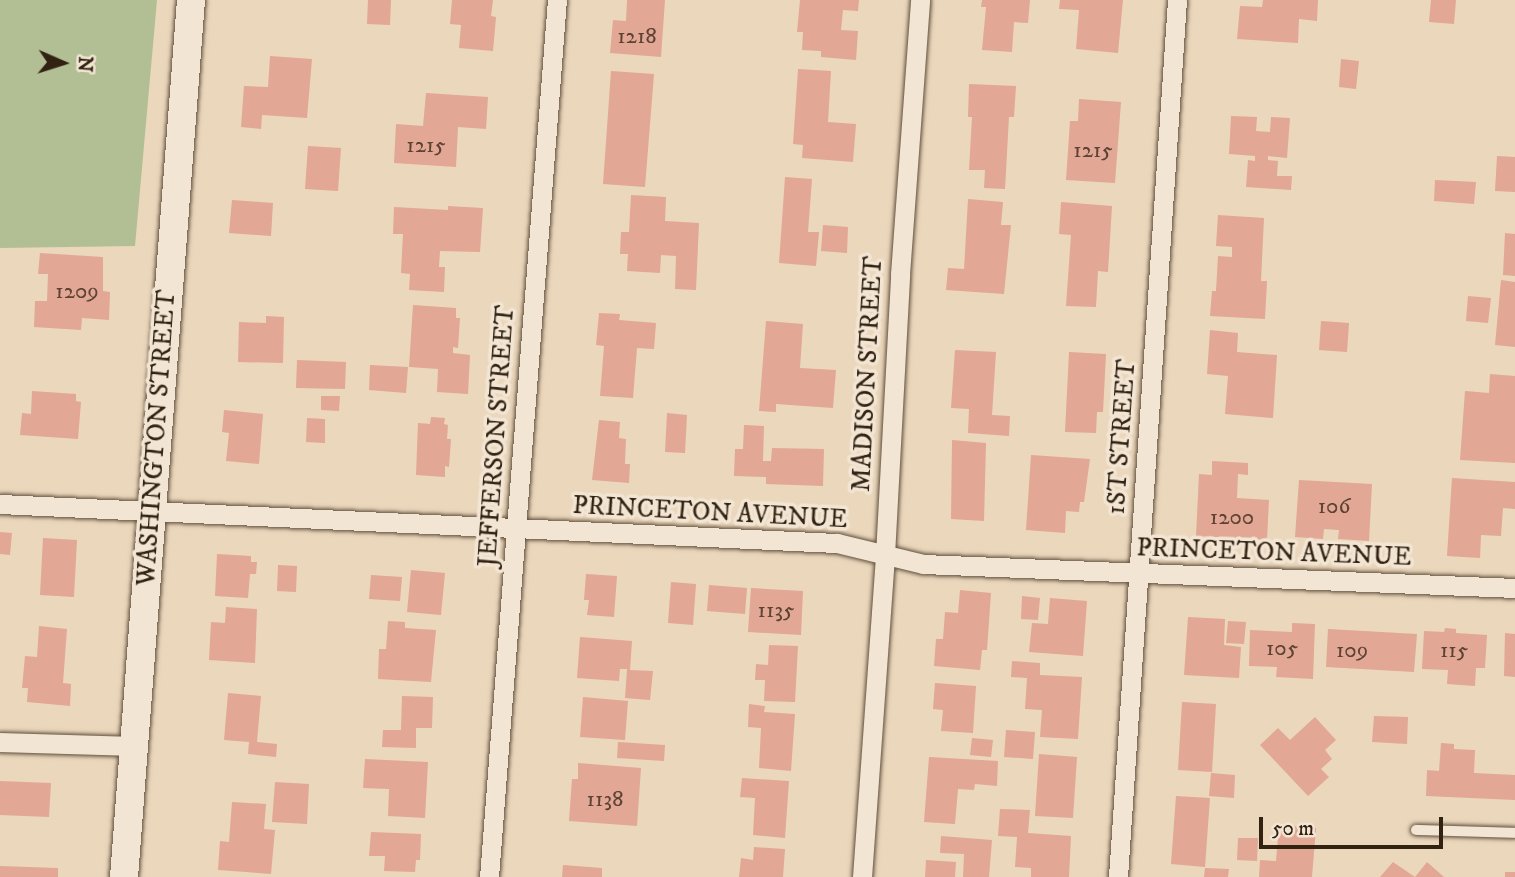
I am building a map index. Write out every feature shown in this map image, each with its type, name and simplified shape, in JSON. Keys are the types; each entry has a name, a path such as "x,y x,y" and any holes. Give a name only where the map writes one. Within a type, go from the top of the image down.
{"street":[{"name":"WASHINGTON STREET","path":"124,877 191,0"},
{"name":"JEFFERSON STREET","path":"489,877 557,0"},
{"name":"MADISON STREET","path":"862,877 920,0"},
{"name":"1ST STREET","path":"1118,877 1177,0"},
{"name":"PRINCETON AVENUE","path":"0,504 837,543 923,564 1515,588"},
{"path":"0,742 134,747"}],"lane":[{"path":"1416,830 1515,833"}],"green space":[{"path":"0,0 157,0 135,246 0,248"}],"building":[{"path":"368,0 391,0 390,25 367,24"},
{"path":"452,0 493,0 491,16 496,17 493,51 459,48 461,25 450,24"},
{"path":"627,0 665,0 661,57 610,53 613,20 626,21"},
{"path":"800,0 859,0 858,11 843,10 841,30 858,31 856,60 821,57 821,51 802,50 803,32 797,32"},
{"path":"982,0 1030,0 1028,23 1014,22 1012,52 982,50 986,7 981,7"},
{"path":"1060,0 1123,0 1118,53 1076,49 1079,10 1059,9"},
{"path":"1263,0 1318,0 1317,21 1299,19 1298,43 1237,39 1240,6 1262,7"},
{"path":"1431,0 1456,0 1454,24 1429,22"},
{"path":"270,56 312,59 307,118 262,115 261,129 241,127 244,86 268,87"},
{"path":"1341,59 1359,61 1356,89 1339,87"},
{"path":"798,69 831,71 828,122 856,124 853,162 802,158 803,145 793,144"},
{"path":"611,71 654,74 645,187 603,184"},
{"path":"969,84 1016,86 1014,117 1009,117 1005,189 984,188 985,170 969,170 972,117 968,117"},
{"path":"426,93 488,97 486,129 458,127 456,167 394,163 396,124 423,126"},
{"path":"1079,99 1121,102 1115,183 1066,180 1070,121 1078,121"},
{"path":"1231,116 1257,117 1256,131 1270,132 1271,117 1290,118 1287,158 1268,156 1268,160 1278,161 1277,176 1292,176 1291,190 1246,187 1248,160 1255,161 1255,156 1229,154"},
{"path":"308,146 341,148 338,191 305,189"},
{"path":"1497,156 1515,157 1515,192 1495,191"},
{"path":"785,177 812,179 808,232 819,232 816,266 779,263"},
{"path":"1435,180 1476,182 1474,204 1434,201"},
{"path":"631,195 666,197 665,221 699,223 696,290 675,289 676,256 661,255 660,273 627,271 628,254 620,254 621,232 629,232"},
{"path":"968,199 1003,202 1001,225 1011,225 1004,294 946,290 948,268 964,269"},
{"path":"232,200 273,203 271,236 229,233"},
{"path":"1061,202 1112,206 1108,272 1098,271 1096,307 1066,306 1071,235 1059,234"},
{"path":"448,206 483,208 480,252 440,251 439,267 445,267 444,292 409,290 410,274 401,273 403,234 393,234 394,207 448,210"},
{"path":"1218,215 1264,218 1261,281 1267,281 1265,319 1210,316 1212,291 1216,291 1218,256 1232,257 1232,247 1216,246"},
{"path":"823,225 848,227 847,253 821,251"},
{"path":"1505,233 1515,234 1515,276 1503,275"},
{"path":"40,253 103,257 103,291 110,292 109,320 82,318 81,330 34,327 35,301 47,301 48,274 38,274"},
{"path":"1501,280 1515,282 1515,347 1495,345"},
{"path":"1468,296 1491,298 1488,323 1466,321"},
{"path":"413,305 456,308 456,318 460,318 458,348 453,347 453,353 470,355 468,394 437,392 438,369 409,367"},
{"path":"599,313 620,314 619,320 656,323 654,349 637,348 633,398 600,396 604,346 596,345"},
{"path":"266,316 284,317 283,363 238,362 239,322 266,323"},
{"path":"766,321 803,324 800,368 836,370 833,408 776,404 776,412 759,411"},
{"path":"1321,321 1349,323 1347,352 1319,350"},
{"path":"1210,330 1238,333 1237,352 1277,355 1273,418 1225,414 1228,376 1207,374"},
{"path":"955,350 996,352 992,415 1010,416 1009,436 968,433 969,409 951,408"},
{"path":"1069,352 1106,354 1103,412 1097,412 1096,433 1065,432"},
{"path":"297,360 346,362 345,389 296,388"},
{"path":"370,365 408,367 406,393 369,390"},
{"path":"1490,374 1515,376 1515,463 1460,460 1465,391 1489,393"},
{"path":"32,391 76,394 76,401 81,402 78,439 20,435 22,413 31,414"},
{"path":"321,396 340,396 339,411 321,410"},
{"path":"224,410 263,414 259,464 226,461 229,433 222,432"},
{"path":"667,413 687,415 685,453 665,452"},
{"path":"431,417 445,418 444,424 448,425 447,439 451,439 449,467 445,466 445,477 416,475 418,423 430,424"},
{"path":"307,418 325,419 325,443 306,442"},
{"path":"599,420 620,422 619,438 626,439 625,464 630,464 629,483 592,480"},
{"path":"744,425 764,426 763,461 771,461 772,448 824,449 823,486 766,484 766,477 734,476 735,449 743,449"},
{"path":"952,440 986,443 984,521 951,519"},
{"path":"1031,455 1090,459 1084,502 1080,502 1079,512 1066,511 1065,533 1026,530"},
{"path":"1212,461 1248,463 1248,475 1238,474 1237,498 1269,500 1267,540 1196,536 1199,474 1212,475"},
{"path":"1452,478 1515,482 1515,509 1503,508 1501,536 1481,535 1480,558 1447,556"},
{"path":"1299,480 1372,484 1369,541 1338,539 1339,530 1324,529 1323,539 1295,537"},
{"path":"0,532 12,533 10,555 0,554"},
{"path":"43,538 77,540 74,597 40,595"},
{"path":"217,554 251,556 251,562 257,562 256,574 250,574 248,598 215,596"},
{"path":"278,565 297,566 296,592 277,591"},
{"path":"411,570 445,573 441,615 407,612"},
{"path":"586,574 617,576 614,617 587,615 589,600 584,600"},
{"path":"371,575 402,577 400,601 369,599"},
{"path":"671,582 696,584 693,625 668,623"},
{"path":"709,585 747,588 745,614 707,611"},
{"path":"751,588 803,591 801,635 748,632"},
{"path":"960,590 991,593 987,650 982,650 980,670 934,666 936,639 943,639 945,612 958,613"},
{"path":"1022,596 1040,598 1038,620 1021,619"},
{"path":"1050,598 1087,601 1083,656 1029,652 1032,623 1048,624"},
{"path":"226,607 257,609 255,663 209,660 211,622 225,623"},
{"path":"1188,617 1225,619 1224,645 1241,647 1239,678 1184,675"},
{"path":"388,621 405,622 405,628 436,630 431,682 378,679 379,649 386,649"},
{"path":"1228,621 1246,622 1244,644 1226,643"},
{"path":"1292,623 1315,624 1313,679 1276,677 1277,667 1249,666 1250,630 1292,632"},
{"path":"39,626 67,629 63,683 71,684 70,706 27,702 28,688 22,688 25,656 37,657"},
{"path":"1445,628 1456,629 1456,633 1487,635 1485,668 1476,668 1475,686 1447,684 1448,670 1422,669 1424,631 1444,632"},
{"path":"1328,629 1417,634 1414,672 1326,667"},
{"path":"1505,633 1515,634 1515,677 1504,676"},
{"path":"580,637 632,641 630,670 653,671 650,700 625,698 627,669 620,669 619,681 577,678"},
{"path":"769,645 798,646 795,702 764,701 765,680 755,680 756,664 768,665"},
{"path":"1012,661 1040,663 1040,675 1082,677 1078,739 1040,737 1042,710 1025,709 1027,678 1011,677"},
{"path":"935,683 976,686 973,733 941,731 943,710 933,709"},
{"path":"228,693 261,696 257,742 277,744 276,757 248,754 249,742 224,740"},
{"path":"402,696 433,697 432,728 416,728 416,748 382,747 383,730 401,730"},
{"path":"583,697 628,701 625,740 580,737"},
{"path":"1182,702 1216,704 1212,772 1178,770"},
{"path":"749,704 765,706 764,712 795,714 791,771 759,768 761,728 748,727"},
{"path":"1374,716 1408,717 1407,744 1372,742"},
{"path":"1315,717 1336,740 1325,750 1332,759 1321,769 1329,777 1308,796 1260,745 1278,728 1290,740"},
{"path":"1006,730 1035,732 1033,759 1004,757"},
{"path":"972,738 993,740 991,757 970,755"},
{"path":"618,742 665,745 664,761 617,758"},
{"path":"1441,743 1454,744 1454,749 1475,750 1474,773 1515,775 1515,800 1426,796 1427,770 1439,771"},
{"path":"1039,754 1077,757 1073,818 1035,816"},
{"path":"929,757 998,761 997,786 975,784 974,790 958,789 955,824 924,822"},
{"path":"365,759 428,762 425,818 388,816 389,789 363,788"},
{"path":"578,763 641,768 637,826 569,821 572,779 578,779"},
{"path":"1211,773 1235,775 1234,798 1209,796"},
{"path":"742,778 789,781 785,838 753,835 755,798 740,797"},
{"path":"0,781 51,783 49,817 0,815"},
{"path":"275,782 309,784 307,824 272,822"},
{"path":"1176,796 1210,798 1205,867 1171,864"},
{"path":"232,802 266,804 264,829 275,830 271,874 218,870 220,841 229,842"},
{"path":"1000,809 1030,810 1028,833 1071,836 1069,877 1031,877 1031,868 1015,867 1017,837 998,836"},
{"path":"1279,825 1316,828 1312,877 1259,877 1260,860 1276,861"},
{"path":"371,832 421,834 420,860 416,860 415,872 384,871 385,856 369,856"},
{"path":"941,836 992,840 989,877 963,877 964,854 940,853"},
{"path":"1238,838 1258,838 1257,861 1237,860"},
{"path":"754,847 785,849 783,877 739,877 741,858 753,860"},
{"path":"926,860 956,862 955,877 925,877"},
{"path":"1393,862 1415,877 1380,877"},
{"path":"1427,862 1444,877 1415,877"},
{"path":"563,865 602,868 602,877 562,877"},
{"path":"0,866 58,868 58,877 0,877"},
{"path":"1205,868 1229,869 1228,877 1204,877"},
{"path":"1505,872 1515,872 1515,877 1505,877"}]}
